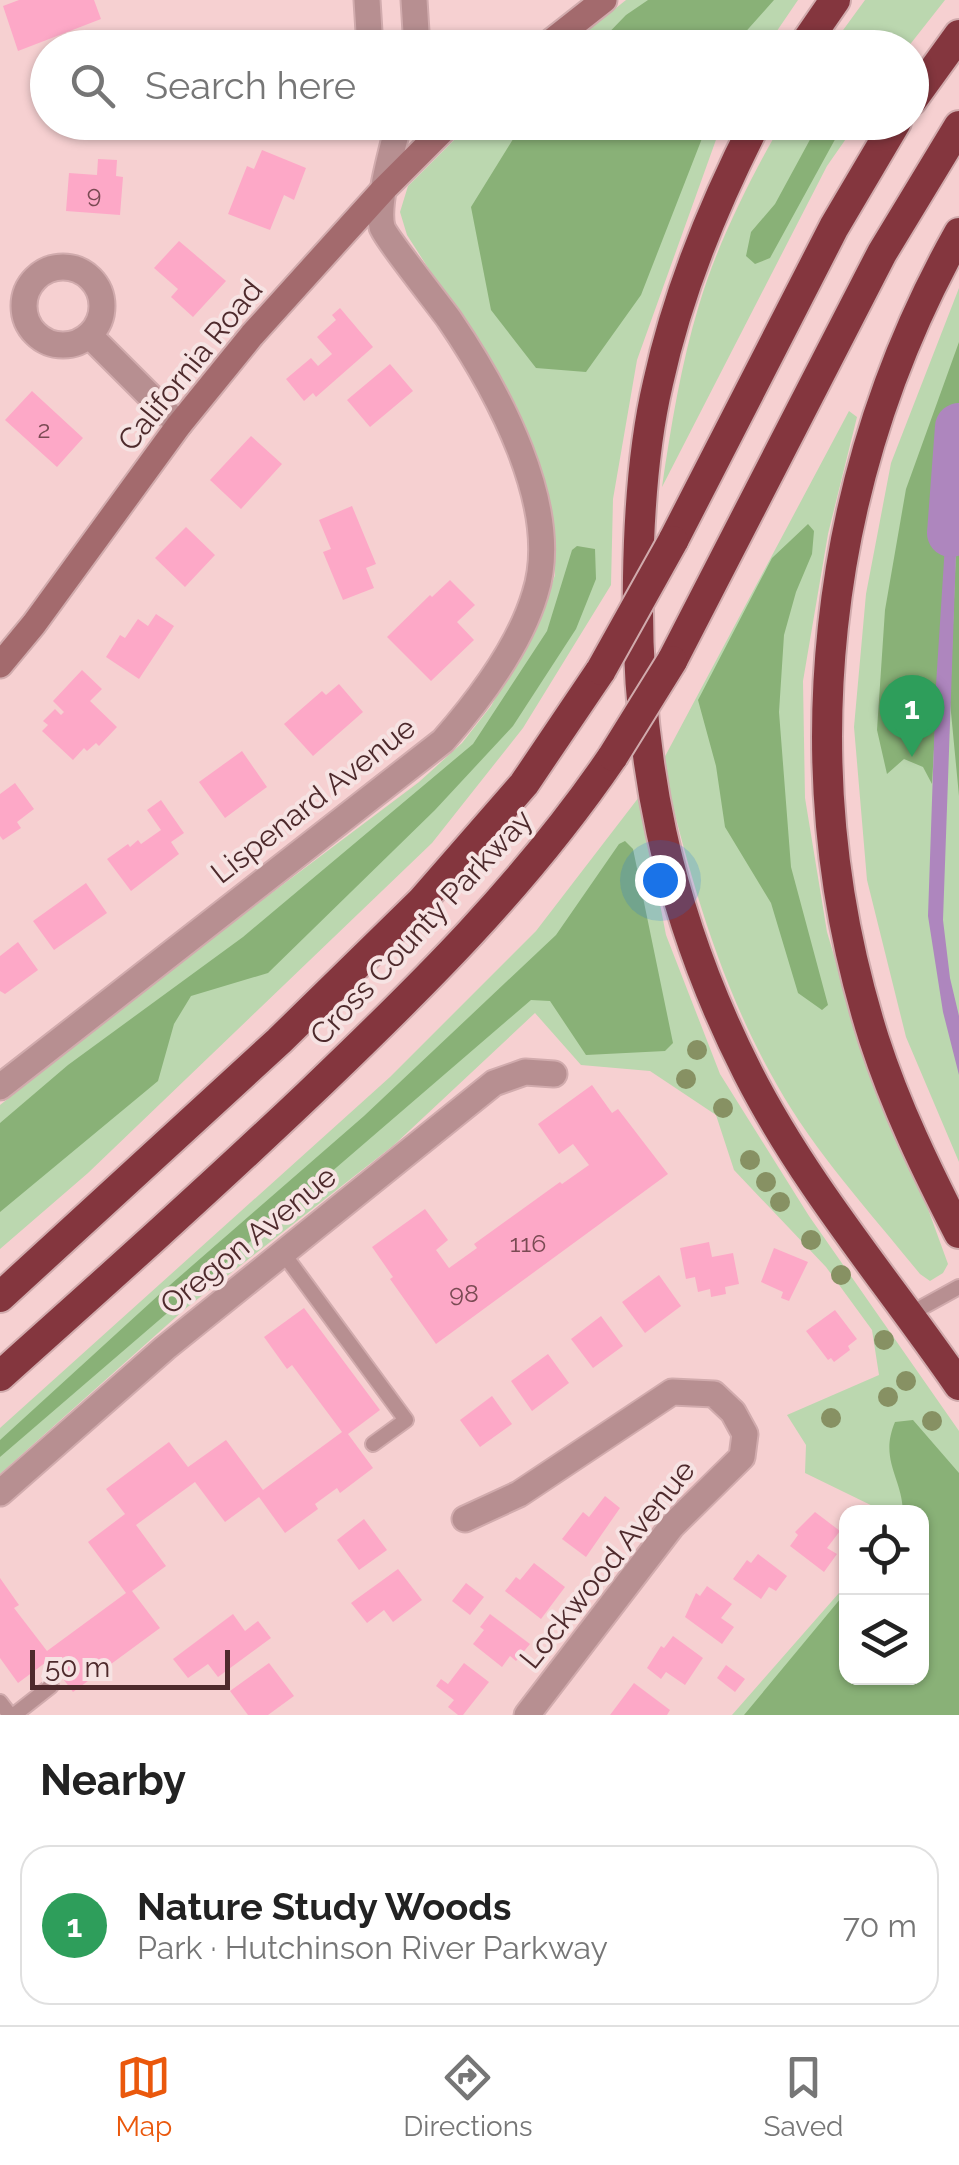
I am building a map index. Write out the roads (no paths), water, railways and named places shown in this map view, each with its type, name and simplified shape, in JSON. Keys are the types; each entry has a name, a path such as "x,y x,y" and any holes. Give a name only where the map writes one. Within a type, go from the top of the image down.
{"highway":[{"path":"814,30 835,0"},
{"path":"929,76 959,35"},
{"name":"Cross County Parkway","path":"0,1376 235,1164 462,944 544,852 613,756 672,661 882,253 959,126"},
{"path":"748,140 698,248 669,336 651,418 640,520 638,630 648,769 676,897 708,986 742,1061 795,1156 959,1385"},
{"name":"Cross County Parkway","path":"0,1297 279,1041 433,890 524,784 601,670 673,541 834,227 885,140"},
{"path":"959,234 902,349 861,470 840,564 826,708 828,805 849,948 891,1088 959,1234"}],"main road":[{"path":"566,30 604,0"},
{"name":"California Road","path":"0,665 252,334 433,140"}],"street":[{"path":"367,0 369,30"},
{"path":"414,0 416,30"},
{"name":"Lispenard Avenue","path":"0,1087 233,902 414,767 470,709 528,614 542,557 531,482 512,430 481,366 382,228 384,189 394,140"},
{"path":"90,335 179,425"},
{"name":"Oregon Avenue","path":"0,1494 165,1348 494,1084 525,1072 554,1074"},
{"name":"Lockwood Avenue","path":"465,1519 519,1494 672,1392 714,1394 733,1412 745,1434 742,1456 672,1526 526,1715"}],"lane":[{"path":"283,1253 406,1420 374,1444"},
{"path":"908,1315 959,1286"},
{"path":"0,1702 12,1715 51,1686"}],"waterway":[{"path":"951,533 959,427"}],"place":[{"name":"Nature Study Woods","path":"912,757"}]}
